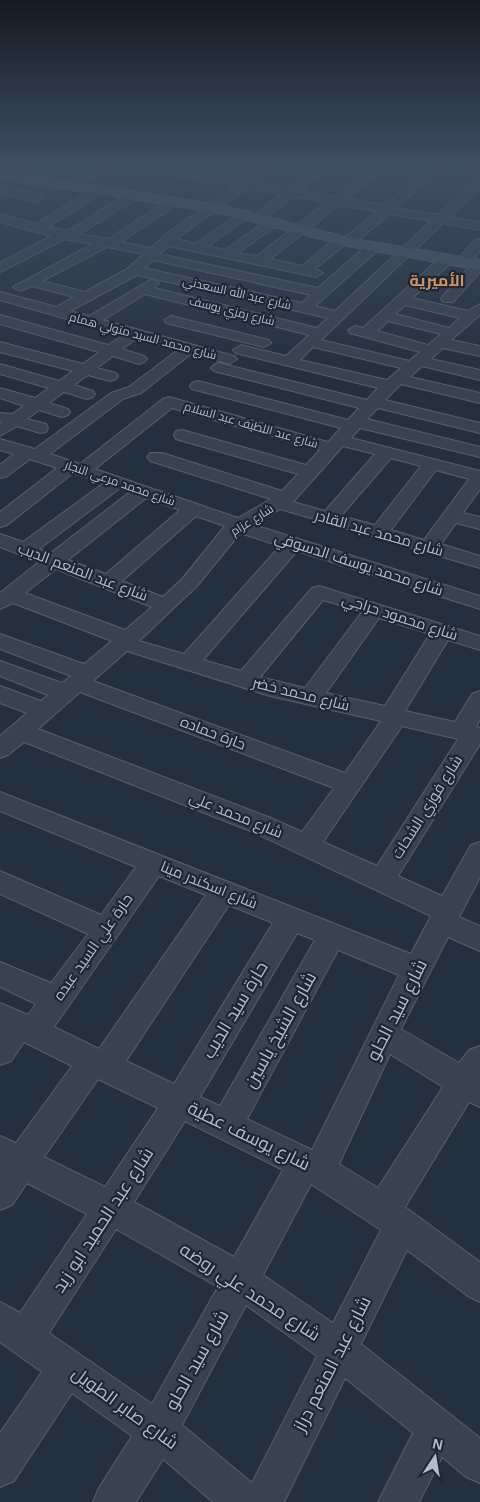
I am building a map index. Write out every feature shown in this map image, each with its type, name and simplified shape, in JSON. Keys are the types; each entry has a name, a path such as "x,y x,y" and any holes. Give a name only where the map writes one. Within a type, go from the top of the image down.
{"street":[{"path":"26,239 34,234"},
{"path":"63,234 126,246 152,254 321,293"},
{"path":"85,296 55,288 26,284 109,243 122,234"},
{"path":"0,340 134,270 174,234"},
{"path":"198,248 221,234"},
{"path":"228,254 256,234"},
{"path":"259,261 295,234"},
{"path":"317,234 373,247 480,264"},
{"path":"165,241 310,272 355,234"},
{"path":"290,362 426,234"},
{"path":"0,268 68,235"},
{"path":"463,262 480,244"},
{"path":"102,260 126,246"},
{"path":"303,308 373,247"},
{"path":"366,333 446,259"},
{"path":"448,299 480,264"},
{"name":"شارع عبد الله السعدني","path":"134,270 303,308 326,328"},
{"path":"55,288 70,278"},
{"path":"147,303 152,289"},
{"path":"90,322 152,289"},
{"name":"شارع رمزي يوسف","path":"152,289 246,314 326,328"},
{"name":"شارع محمد السيد متولي همام","path":"0,296 192,350 235,354"},
{"path":"402,300 480,374"},
{"path":"0,431 7,418 36,404 112,351 171,320 197,302"},
{"path":"0,473 32,454 117,396 135,390 192,350 222,333 246,314"},
{"path":"385,316 480,351"},
{"path":"110,327 125,318"},
{"path":"0,319 139,359"},
{"path":"171,320 222,333 235,354 372,404 480,428"},
{"path":"326,328 446,340"},
{"path":"326,328 446,340"},
{"path":"235,354 290,362 446,340"},
{"path":"446,340 478,402 464,424"},
{"name":"شارع عزام","path":"0,749 166,605 190,582 229,533 239,525 282,501 311,472 372,404 446,340"},
{"path":"0,521 198,386 235,354 276,346"},
{"path":"0,347 110,376"},
{"path":"0,369 87,394"},
{"path":"198,386 480,452"},
{"path":"0,394 62,412"},
{"path":"422,414 436,397"},
{"name":"شارع عبد اللطيف عبد السلام","path":"172,403 336,444 387,452 480,476"},
{"path":"5,599 52,560 137,475 208,413"},
{"path":"7,418 40,428"},
{"path":"182,435 311,472"},
{"name":"شارع محمد مرعي النجار","path":"0,444 77,468 137,475 194,508 239,525"},
{"path":"329,518 387,452"},
{"path":"378,532 432,464"},
{"path":"25,550 137,475"},
{"name":"شارع محمد عبد القادر","path":"137,475 282,501 329,518 480,562"},
{"path":"429,547 452,516 472,503 480,476"},
{"path":"109,582 194,508"},
{"path":"452,516 480,523"},
{"name":"شارع محمد يوسف الدسوقي","path":"239,525 480,603"},
{"name":"شارع عبد المنعم الديب","path":"1,542 166,605"},
{"path":"188,663 293,543"},
{"name":"شارع محمود حراجي","path":"246,680 319,592 480,642"},
{"name":"شارع محمد خضر","path":"5,599 188,663 246,680 311,698 471,734"},
{"path":"311,698 375,609"},
{"path":"307,845 393,717 443,631"},
{"path":"0,641 77,683"},
{"path":"0,668 77,683"},
{"name":"حارة حماده","path":"77,683 349,784"},
{"path":"1,696 44,711"},
{"name":"شارع فوزي الشحات","path":"382,880 471,734 480,699"},
{"name":"شارع محمد علي","path":"20,731 223,809 307,845 382,880 480,939"},
{"name":"شارع اسكندر مينا","path":"0,801 418,969"},
{"name":"شارع سيد الحلو","path":"113,1502 158,1431 241,1282 312,1166 384,1035 480,852"},
{"name":"حارة علي السيد عبده","path":"0,1051 18,1024 56,1000 154,862"},
{"path":"0,882 105,929"},
{"path":"0,1193 10,1157 99,1063 224,891"},
{"name":"حارة سيد الديب","path":"180,1102 291,918"},
{"name":"شارع الشيخ ياسين","path":"227,1124 332,935"},
{"path":"0,974 56,1000"},
{"name":"شارع يوسف عطية","path":"18,1024 312,1166 478,1277"},
{"path":"384,1035 475,1078"},
{"name":"شارع عبد المنعم دراز","path":"263,1502 338,1351 392,1218 475,1078"},
{"name":"شارع عبد الحميد ابو زيد","path":"13,1329 109,1209 180,1102"},
{"name":"شارع محمد علي روضه","path":"10,1157 211,1263 241,1282 338,1351 480,1463"},
{"name":"شارع صابر الطويل","path":"13,1329 158,1431 244,1502"},
{"path":"0,1467 68,1366"},
{"path":"398,1502 436,1428"}],"district":[{"name":"الأميرية","path":"437,280"}]}
